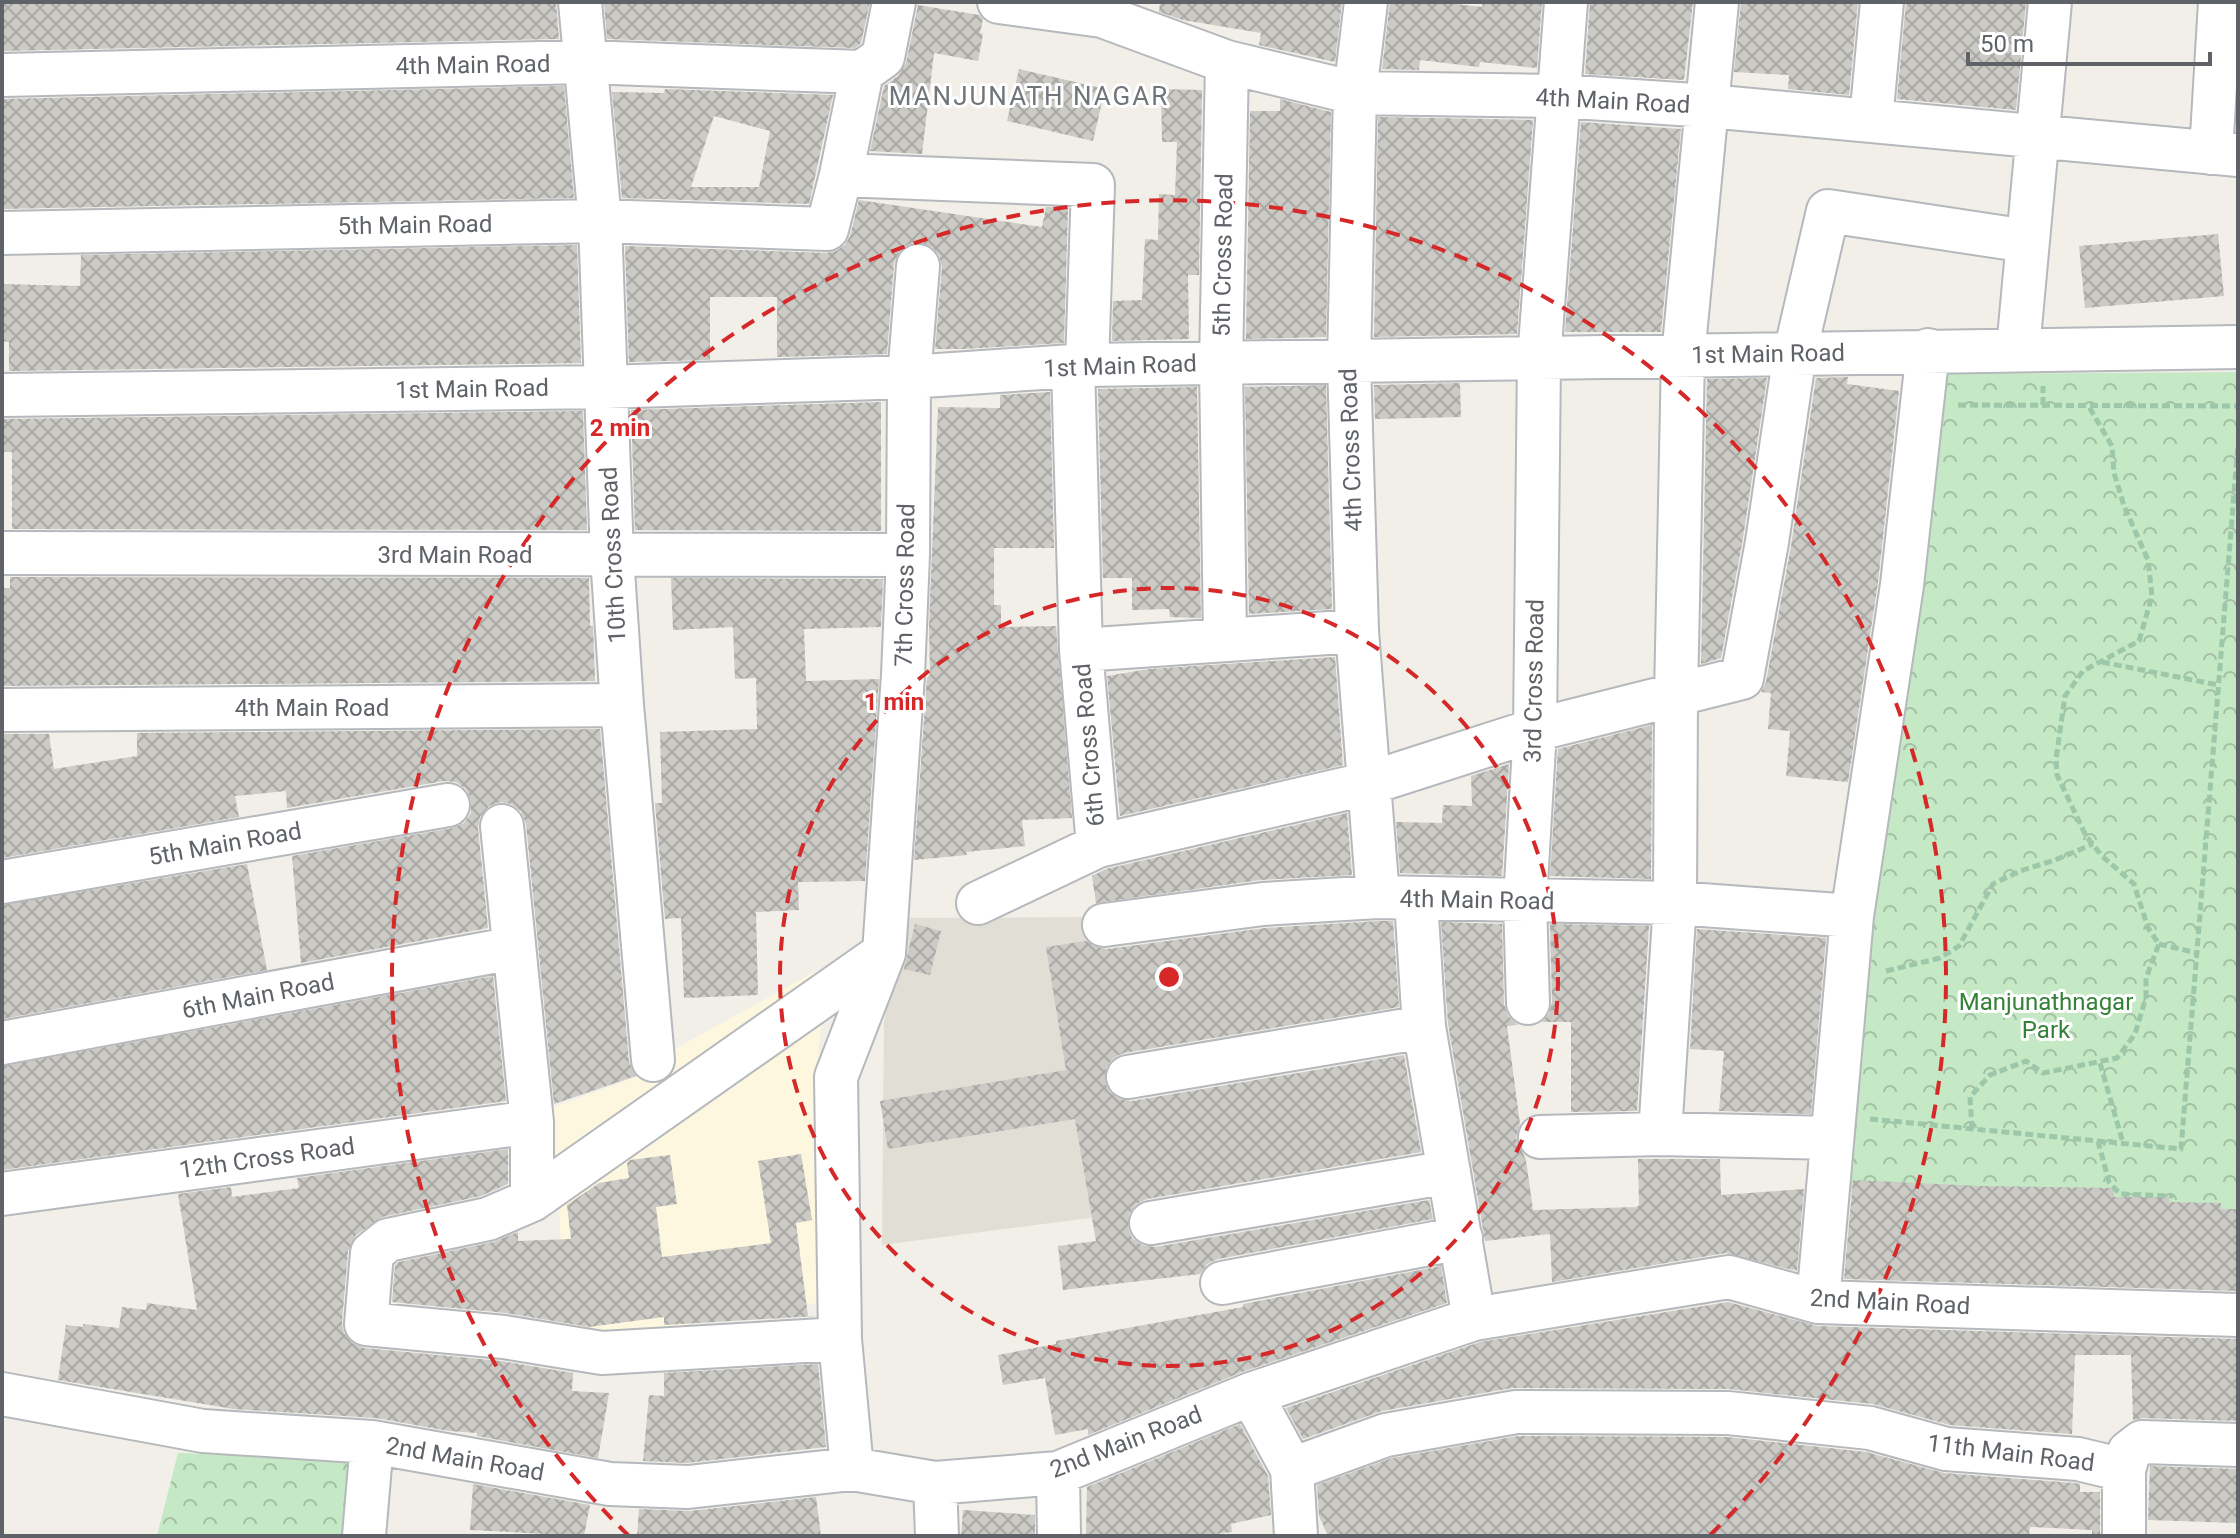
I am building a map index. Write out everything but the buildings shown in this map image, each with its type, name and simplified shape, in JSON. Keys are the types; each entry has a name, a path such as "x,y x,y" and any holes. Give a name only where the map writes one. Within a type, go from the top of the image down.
{"street":[{"name":"10th Cross Road","path":"580,2 600,221 612,556 622,705 653,1060"},
{"path":"841,175 862,72 883,57 894,2"},
{"name":"4th Main Road","path":"999,2 1102,16 1227,62 1355,93 1559,96 1709,106 2225,154"},
{"name":"4th Cross Road","path":"1366,2 1355,93 1349,362 1357,631 1370,783 1424,1027 1474,1319"},
{"name":"3rd Cross Road","path":"1528,1003 1525,901 1535,730 1539,359 1566,2"},
{"path":"1660,1134 1675,903 1683,356 1717,2"},
{"path":"1871,120 1882,2"},
{"path":"2018,349 2050,2"},
{"path":"2220,2 2225,154"},
{"name":"4th Main Road","path":"2,75 585,62 862,72"},
{"name":"5th Cross Road","path":"1225,639 1221,364 1227,62"},
{"name":"5th Main Road","path":"2,233 600,221 827,229 841,175"},
{"name":"6th Cross Road","path":"841,175 1093,185 1080,366 1081,650 1098,846 1370,783 1535,730 1742,678 1767,542 1795,353"},
{"path":"1795,353 1828,211 2027,241"},
{"name":"7th Cross Road","path":"852,1469 840,1339 836,1077 884,953 903,675 908,555 909,377 918,266"},
{"name":"1st Main Road","path":"2,395 605,387 909,377 1080,366 2238,347"},
{"path":"1818,1302 1850,1128 1852,916 1902,585 1928,350"},
{"name":"3rd Main Road","path":"2,553 908,555"},
{"path":"1081,650 1357,631"},
{"name":"4th Main Road","path":"2,710 622,705"},
{"name":"5th Main Road","path":"2,882 448,805"},
{"path":"502,826 532,1122 532,1200"},
{"path":"978,903 1098,846"},
{"name":"4th Main Road","path":"1104,925 1263,904 1397,898 1675,903 1852,916"},
{"name":"6th Main Road","path":"2,1043 514,948"},
{"path":"840,1339 602,1353 504,1337 366,1324 372,1253 388,1240 488,1219 532,1200 884,953"},
{"path":"1128,1077 1424,1027"},
{"name":"12th Cross Road","path":"2,1194 532,1122"},
{"path":"1540,1137 1850,1128"},
{"path":"1151,1223 1449,1172"},
{"path":"1222,1283 1461,1238"},
{"name":"2nd Main Road","path":"2,1394 203,1431 372,1442 610,1484 688,1487 852,1469 935,1483 1058,1473 1251,1394 1474,1319 1729,1277 1818,1302 2238,1315"},
{"path":"1251,1394 1292,1469 1296,1536"},
{"name":"11th Main Road","path":"1292,1469 1386,1435 1516,1412 1728,1413 1870,1428 1946,1449 2078,1459 2238,1445"},
{"path":"364,1536 372,1442"},
{"path":"2124,1536 2133,1456"},
{"path":"1058,1473 1059,1536"},
{"path":"935,1483 937,1536"}],"path":[{"path":"1956,420 1958,404 2238,406"},
{"path":"2088,405 2112,446 2114,473 2124,506 2148,560 2152,596 2139,641 2083,671 2065,696 2056,759 2057,775 2093,844 2134,884 2148,928 2159,944 2197,953"},
{"path":"1850,1128 1972,1129 2181,1149 2238,444"},
{"path":"2100,661 2218,685"},
{"path":"1886,971 1940,958 1959,946 1993,884 2093,844"},
{"path":"1972,1129 1970,1097 1990,1075 2026,1061 2043,1073 2117,1058 2135,1034 2146,997 2146,978 2159,944"},
{"path":"1884,986 1888,955"},
{"path":"2100,1063 2123,1144"},
{"path":"2098,1141 2109,1182 2120,1194 2173,1196"}],"shaded area":[{"path":"1092,917 1144,1211 882,1245 884,1022 904,918"},
{"path":"831,963 853,986 822,1004 813,1144 825,1302 686,1319 688,1339 564,1341 559,1197 551,1108 672,1064 671,1051"}],"green space":[{"name":"Manjunathnagar Park","path":"2238,372 2238,1224 1830,1190 1940,374"},
{"path":"178,1453 365,1461 356,1536 157,1536"}],"district":[{"name":"MANJUNATH NAGAR","path":"1029,96"}]}
